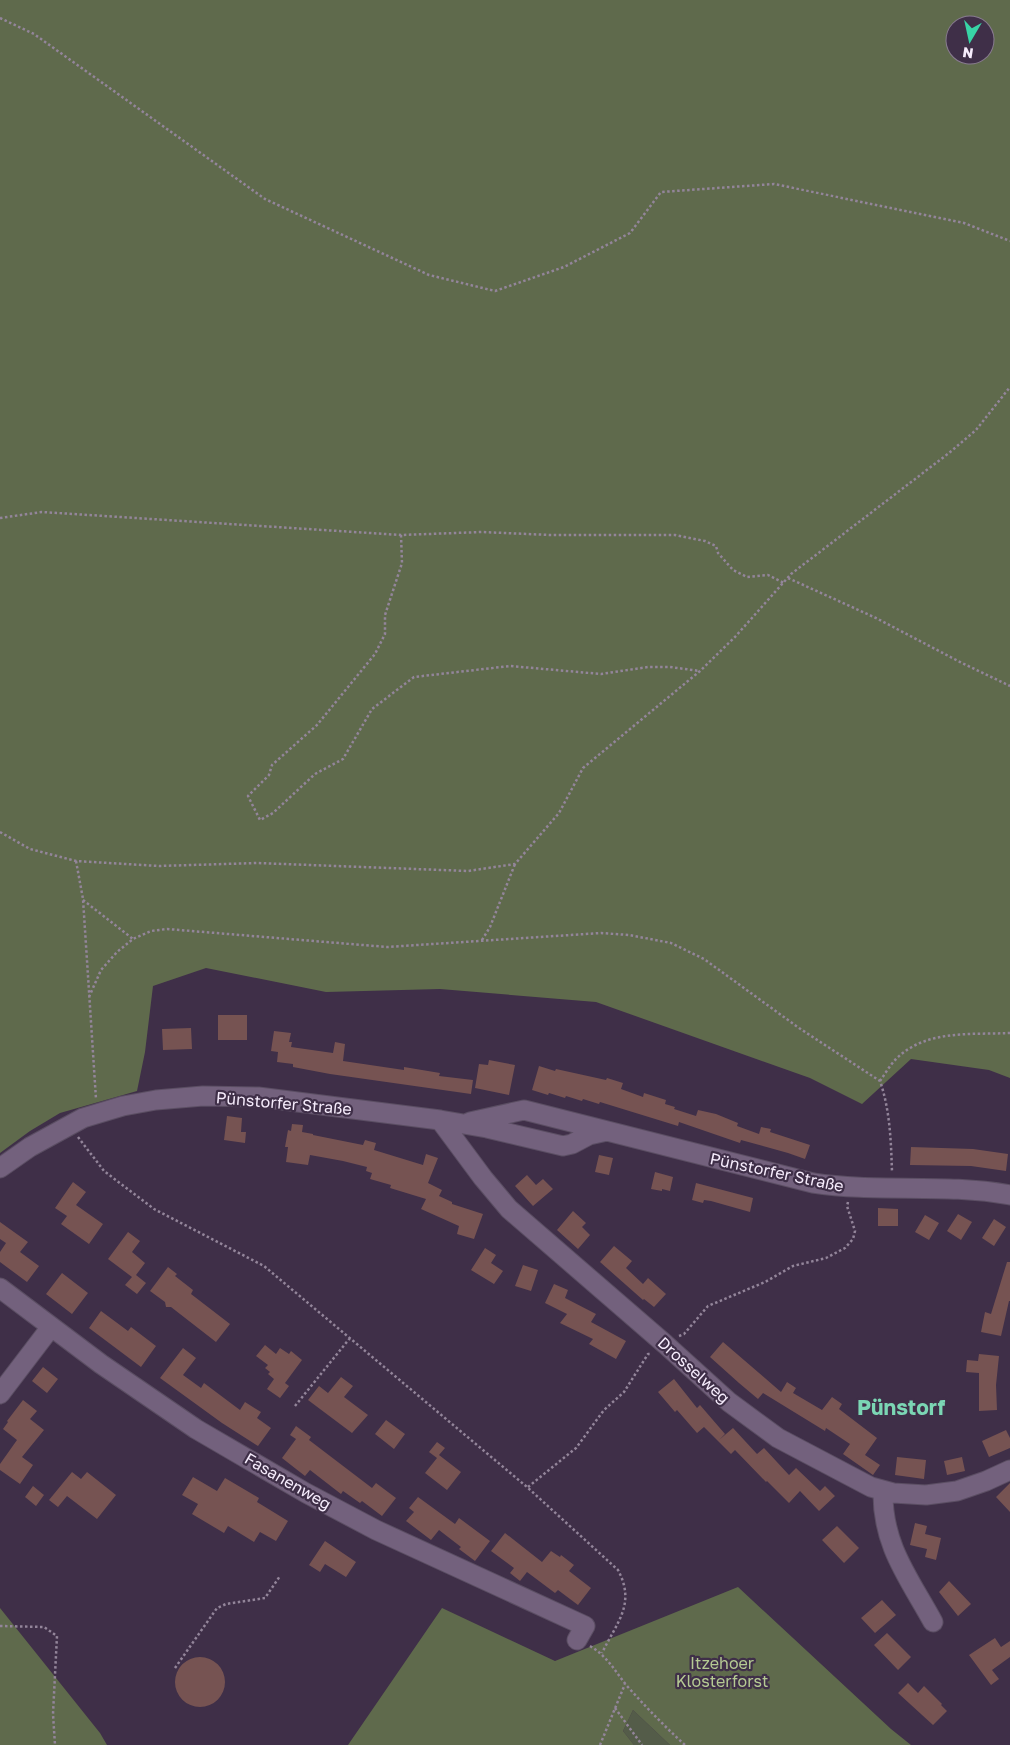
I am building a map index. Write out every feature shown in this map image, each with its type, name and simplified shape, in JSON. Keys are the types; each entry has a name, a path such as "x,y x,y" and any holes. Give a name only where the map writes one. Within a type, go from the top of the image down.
{"street":[{"name":"Pünstorfer Straße","path":"0,1168 30,1147 68,1125 97,1113 156,1100 182,1097 226,1095 258,1097 464,1123 562,1146 572,1144 589,1135 607,1131"},
{"name":"Pünstorfer Straße","path":"464,1123 524,1110 797,1179 850,1188 972,1190 1010,1195"},
{"name":"Drosselweg","path":"440,1120 509,1209 729,1402 770,1432 850,1477 883,1491 916,1495 945,1493 967,1488 1010,1470"},
{"name":"Fasanenweg","path":"0,1288 101,1364 196,1429 306,1493 376,1530 585,1626 578,1640"},
{"path":"0,1394 50,1327"},
{"path":"883,1491 884,1514 892,1545 904,1572 934,1622"}],"path":[{"path":"0,18 34,34 265,199 429,276 495,291 564,267 630,233 661,192 774,184 964,223 1010,241"},
{"path":"481,941 490,927 515,864 559,813 583,768 700,671 788,578 976,430 1010,387"},
{"path":"0,518 42,512 401,535 482,532 550,535 675,535 705,541 716,546 718,553 732,570 747,577 768,575 784,582"},
{"path":"401,535 402,563 385,615 385,634 375,654 317,725 272,765 269,775 248,796 260,820 272,813 315,774 344,759 372,709 414,677 510,666 601,674 648,667 670,667 700,671"},
{"path":"788,578 876,618 1010,686"},
{"path":"0,832 30,849 76,861 160,866 257,862 468,871 515,864"},
{"path":"76,861 83,899 97,1113"},
{"path":"83,899 133,939"},
{"path":"89,997 100,970 133,939 151,931 167,929 387,947 601,933 629,935 671,943 704,959 799,1028 880,1081 885,1096 889,1123 893,1189"},
{"path":"880,1081 896,1059 917,1044 940,1036 1010,1032"},
{"path":"68,1125 104,1171 154,1209 264,1266 527,1487 618,1570 626,1593 625,1606 602,1653 625,1683 657,1719 685,1745"},
{"path":"527,1487 576,1448 604,1410 624,1392 648,1354 653,1353 684,1334 708,1306 764,1282 793,1266 826,1258 845,1248 855,1232 847,1206 850,1188"},
{"path":"295,1406 350,1338"},
{"path":"175,1668 217,1608 226,1604 265,1598 280,1576"},
{"path":"0,1626 44,1627 57,1636 53,1714 55,1745"},
{"path":"600,1745 625,1683"},
{"path":"615,1708 642,1745"}],"green space":[{"path":"0,0 1010,0 1010,1078 989,1070 911,1059 862,1104 810,1078 596,1002 440,989 326,992 206,968 153,986 145,1052 137,1091 60,1113 30,1131 0,1153"},
{"name":"Itzehoer Klosterforst","path":"738,1587 891,1729 911,1745 670,1745 633,1710 623,1731 634,1745 348,1745 442,1608 555,1661"},
{"path":"0,1608 100,1733 107,1745 0,1745"},
{"path":"633,1710 670,1745 634,1745 623,1731"}],"building":[{"path":"218,1015 247,1015 247,1040 218,1040"},
{"path":"191,1028 192,1049 163,1050 162,1029"},
{"path":"274,1031 291,1033 289,1042 292,1042 291,1047 333,1053 335,1042 345,1044 343,1061 404,1070 404,1067 440,1073 439,1076 473,1080 471,1094 330,1074 293,1067 293,1064 277,1062 278,1052 271,1051"},
{"path":"489,1060 515,1065 509,1095 475,1088 479,1064 488,1065"},
{"path":"539,1066 555,1071 556,1069 606,1080 607,1078 623,1083 621,1089 643,1097 644,1093 666,1100 665,1104 675,1107 674,1109 696,1116 698,1110 716,1114 738,1123 737,1126 759,1134 761,1127 771,1129 770,1132 810,1145 805,1159 741,1140 740,1143 679,1122 678,1126 600,1102 599,1104 583,1099 582,1101 566,1096 565,1098 549,1093 548,1095 532,1090"},
{"path":"227,1116 242,1118 241,1132 246,1132 245,1143 224,1140"},
{"path":"292,1124 303,1125 302,1132 313,1135 363,1145 365,1140 376,1143 374,1150 423,1165 426,1154 438,1158 428,1183 442,1190 439,1196 452,1202 452,1204 483,1214 474,1239 457,1234 459,1226 421,1209 426,1199 390,1188 391,1185 370,1179 372,1173 366,1171 367,1167 310,1155 308,1165 286,1162 288,1147 285,1147 288,1130 291,1131"},
{"path":"911,1147 973,1149 1008,1154 1006,1171 971,1166 910,1165"},
{"path":"599,1155 613,1158 609,1175 595,1172"},
{"path":"655,1172 673,1177 670,1191 651,1189"},
{"path":"527,1175 536,1185 543,1179 553,1189 533,1206 515,1186"},
{"path":"73,1182 86,1192 76,1205 103,1224 89,1244 61,1224 67,1216 55,1208"},
{"path":"696,1183 753,1198 750,1212 711,1201 704,1200 703,1203 692,1200"},
{"path":"878,1208 898,1209 898,1226 878,1226"},
{"path":"573,1211 586,1223 582,1227 590,1235 578,1249 557,1230"},
{"path":"958,1214 972,1222 961,1240 947,1231"},
{"path":"925,1215 939,1223 929,1240 915,1232"},
{"path":"994,1219 1006,1227 994,1246 982,1238"},
{"path":"0,1222 28,1242 20,1252 39,1266 27,1282 0,1262 0,1252 6,1243 0,1239"},
{"path":"128,1232 140,1241 132,1252 145,1263 136,1275 146,1283 137,1294 125,1285 132,1277 108,1259"},
{"path":"614,1246 632,1261 626,1268 643,1284 648,1278 666,1294 654,1307 643,1300 600,1262"},
{"path":"485,1248 496,1255 491,1263 503,1271 494,1284 471,1270"},
{"path":"1007,1262 1010,1262 1010,1301 1001,1336 981,1332 985,1312 991,1314"},
{"path":"523,1265 538,1270 531,1291 515,1286"},
{"path":"168,1267 177,1274 175,1276 193,1290 191,1294 230,1324 216,1342 171,1307 166,1307 165,1302 150,1291"},
{"path":"62,1273 88,1293 72,1314 46,1294"},
{"path":"554,1284 568,1290 565,1298 596,1314 591,1322 626,1341 616,1359 589,1344 593,1339 560,1323 567,1314 545,1303"},
{"path":"101,1311 128,1331 131,1327 156,1346 141,1367 89,1328"},
{"path":"723,1342 781,1392 787,1382 796,1388 793,1393 822,1410 832,1397 842,1404 839,1409 877,1438 865,1455 880,1465 873,1475 843,1454 850,1444 826,1428 825,1431 763,1393 758,1399 739,1383 710,1357"},
{"path":"265,1345 276,1354 280,1348 289,1354 291,1351 302,1360 285,1383 289,1386 280,1398 267,1389 274,1379 265,1368 268,1365 256,1356"},
{"path":"183,1348 196,1358 183,1375 201,1388 204,1383 240,1410 245,1402 261,1412 257,1418 271,1428 258,1446 222,1423 160,1378"},
{"path":"979,1354 999,1356 996,1385 997,1410 979,1411 979,1373 966,1372 967,1360 978,1361"},
{"path":"43,1367 58,1379 47,1393 32,1381"},
{"path":"341,1377 353,1386 344,1397 368,1415 352,1433 308,1400 319,1386 328,1393"},
{"path":"674,1379 697,1408 700,1405 725,1434 719,1440 733,1428 757,1454 764,1448 789,1475 796,1468 820,1491 825,1486 835,1496 819,1511 800,1491 789,1503 735,1450 731,1454 704,1427 697,1433 677,1410 675,1412 658,1392"},
{"path":"23,1400 37,1411 30,1419 44,1430 22,1457 33,1465 20,1484 0,1470 0,1464 17,1440 3,1429"},
{"path":"386,1420 405,1434 394,1449 375,1434"},
{"path":"296,1426 311,1437 309,1440 372,1488 376,1483 396,1498 382,1516 362,1501 360,1503 343,1491 341,1494 310,1470 305,1476 282,1458 296,1439 290,1435"},
{"path":"1006,1430 1010,1438 1010,1448 989,1457 982,1441"},
{"path":"437,1442 445,1448 439,1455 461,1472 447,1490 425,1473 437,1458 429,1452"},
{"path":"897,1457 926,1460 924,1479 895,1475"},
{"path":"962,1457 965,1471 947,1475 944,1461"},
{"path":"72,1472 81,1479 87,1472 116,1495 97,1519 67,1496 58,1507 49,1500"},
{"path":"193,1477 217,1491 225,1478 259,1498 257,1502 288,1521 276,1541 260,1532 254,1542 228,1526 224,1533 192,1514 198,1504 182,1495"},
{"path":"1010,1483 1010,1512 996,1497"},
{"path":"33,1486 44,1495 36,1506 25,1497"},
{"path":"418,1497 455,1524 459,1518 490,1541 475,1561 439,1530 431,1540 406,1521 414,1512 409,1508"},
{"path":"915,1523 927,1526 925,1534 941,1538 936,1560 925,1557 927,1549 910,1545"},
{"path":"837,1526 859,1548 844,1563 822,1540"},
{"path":"505,1533 542,1562 551,1551 560,1557 561,1555 574,1565 569,1571 591,1588 578,1605 558,1590 555,1593 527,1572 520,1581 510,1573 514,1568 491,1551"},
{"path":"325,1541 356,1562 346,1577 325,1564 320,1572 309,1565"},
{"path":"949,1581 971,1604 958,1616 939,1592"},
{"path":"882,1600 896,1615 875,1633 861,1618"},
{"path":"887,1633 911,1657 898,1670 874,1645"},
{"path":"995,1638 1001,1647 1010,1641 1010,1657 992,1670 999,1679 991,1685 969,1655"},
{"path":"195,1657 205,1657 218,1664 225,1677 225,1687 218,1700 205,1707 195,1707 186,1703 179,1696 175,1687 175,1677 179,1668 186,1661"},
{"path":"908,1683 918,1693 924,1686 947,1711 933,1725 898,1693"}],"district":[{"name":"Pünstorf","path":"901,1407"}]}
